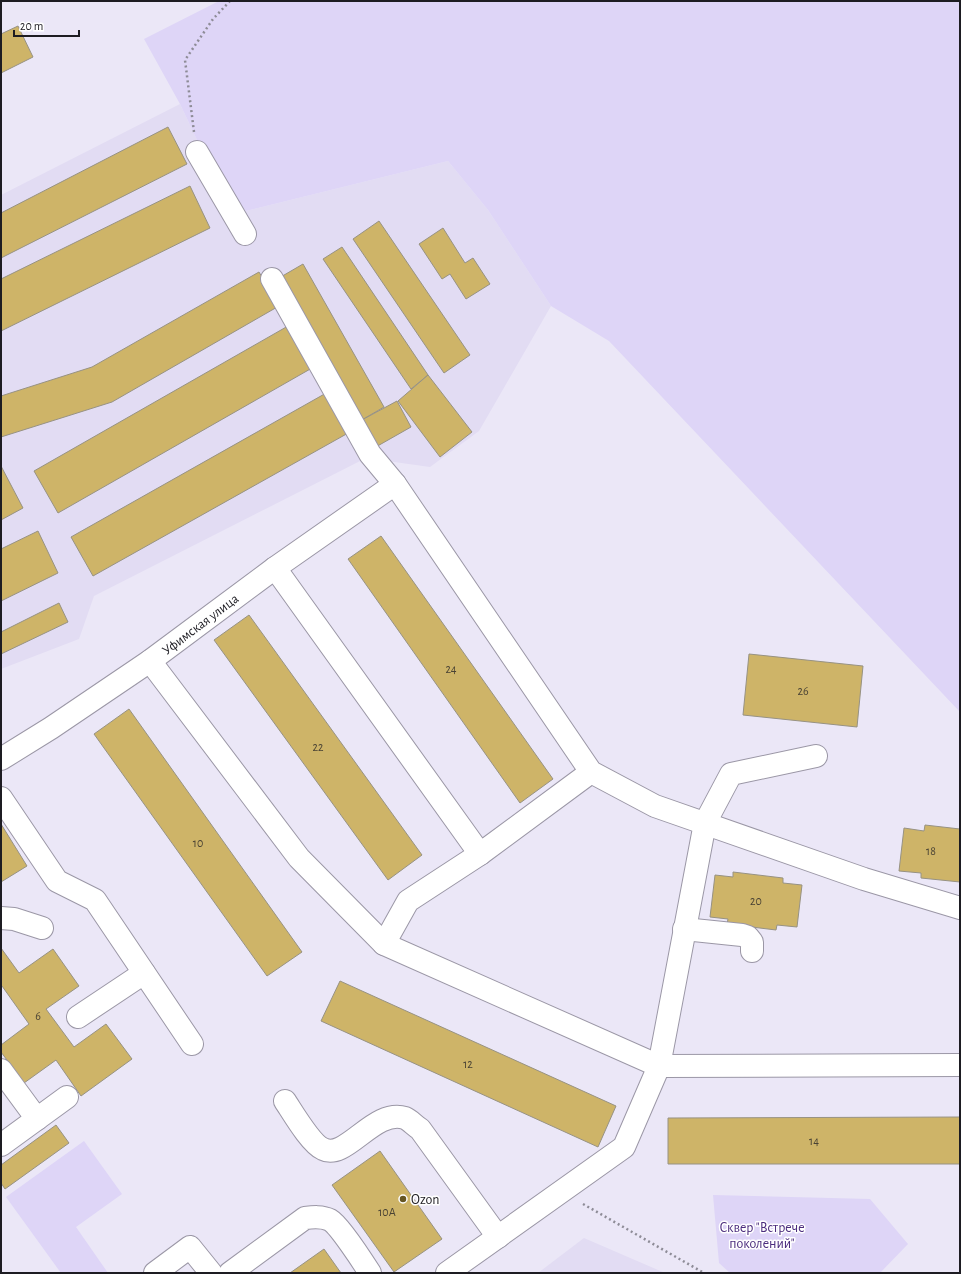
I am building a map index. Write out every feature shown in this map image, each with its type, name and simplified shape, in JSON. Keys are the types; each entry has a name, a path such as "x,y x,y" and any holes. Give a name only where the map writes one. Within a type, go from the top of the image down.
{"street":[{"path":"197,152 245,234"},
{"path":"272,280 370,454 395,484 591,772 655,806 864,879 960,908"},
{"name":"Уфимская улица","path":"1,758 52,728 150,661 275,568 395,484"},
{"path":"275,568 480,854"},
{"path":"150,661 299,858 384,944 659,1066 960,1065"},
{"path":"447,1273 624,1147 659,1066 705,823 731,774 816,756"},
{"path":"384,944 408,901 480,854 591,772"},
{"path":"1,798 57,881 95,900 192,1044"},
{"path":"1,918 42,928"},
{"path":"684,930 742,935 748,937 752,942 752,951"},
{"path":"78,1018 144,973"},
{"path":"1,1070 37,1119"},
{"path":"1,1145 67,1097"},
{"path":"285,1101 316,1144 324,1150 333,1151 342,1148 376,1123 392,1116 406,1118 420,1129 498,1237"},
{"path":"230,1273 305,1218 313,1217 325,1218 334,1223 370,1273"},
{"path":"154,1273 190,1247 211,1273"}],"path":[{"path":"197,152 185,60 213,19 230,1"},
{"path":"561,1191 704,1273"}],"shaded area":[{"path":"180,104 215,178 246,211 448,161 488,210 551,306 479,431 430,467 366,458 94,596 79,639 1,669 1,195"},
{"path":"584,1238 665,1273 538,1273"}],"green space":[{"path":"219,1 960,1 960,712 609,341 551,306 488,210 448,161 246,211 215,178 180,104 144,39"},
{"path":"84,1141 122,1194 76,1227 108,1273 61,1273 6,1197"},
{"name":"Сквер \"Встрече поколений\"","path":"713,1195 870,1199 908,1244 880,1273 730,1273 719,1263"}],"building":[{"path":"18,26 33,57 1,73 1,34"},
{"path":"168,127 187,164 1,258 1,213"},
{"path":"190,186 210,228 1,331 1,279"},
{"path":"379,221 470,355 444,373 353,239"},
{"path":"443,228 465,263 473,258 490,284 466,299 450,274 442,279 419,244"},
{"path":"342,247 428,375 411,389 323,259"},
{"path":"303,264 384,407 360,421 279,278"},
{"path":"259,272 279,306 112,402 1,437 1,396 92,367"},
{"path":"288,326 312,368 58,513 34,471"},
{"path":"428,375 472,432 440,457 398,401"},
{"path":"328,392 350,432 93,576 71,537"},
{"path":"397,401 411,427 374,448 360,421"},
{"path":"1,466 23,508 1,520"},
{"path":"38,531 58,573 1,601 1,549"},
{"path":"381,536 553,779 520,803 348,559"},
{"path":"59,603 68,622 1,654 1,632"},
{"path":"249,615 422,855 388,880 214,640"},
{"path":"749,654 863,666 857,727 743,715"},
{"path":"129,709 302,952 267,976 94,734"},
{"path":"1,824 27,866 1,882"},
{"path":"925,825 960,829 960,882 921,878 921,873 899,871 904,828 924,831"},
{"path":"733,872 783,878 783,883 802,885 797,927 777,925 776,930 727,924 728,919 710,917 715,875 733,877"},
{"path":"1,948 19,973 53,949 79,986 46,1009 74,1047 106,1024 132,1059 81,1096 56,1060 24,1083 1,1052 1,1045 29,1024 2,986 1,987"},
{"path":"340,981 616,1106 598,1147 321,1021"},
{"path":"960,1117 960,1164 668,1164 668,1118"},
{"path":"56,1125 69,1143 5,1189 1,1183 1,1165"},
{"path":"380,1151 442,1239 394,1272 332,1185"},
{"path":"324,1249 341,1273 290,1273"}],"place":[{"name":"Ozon","path":"403,1199"}]}
